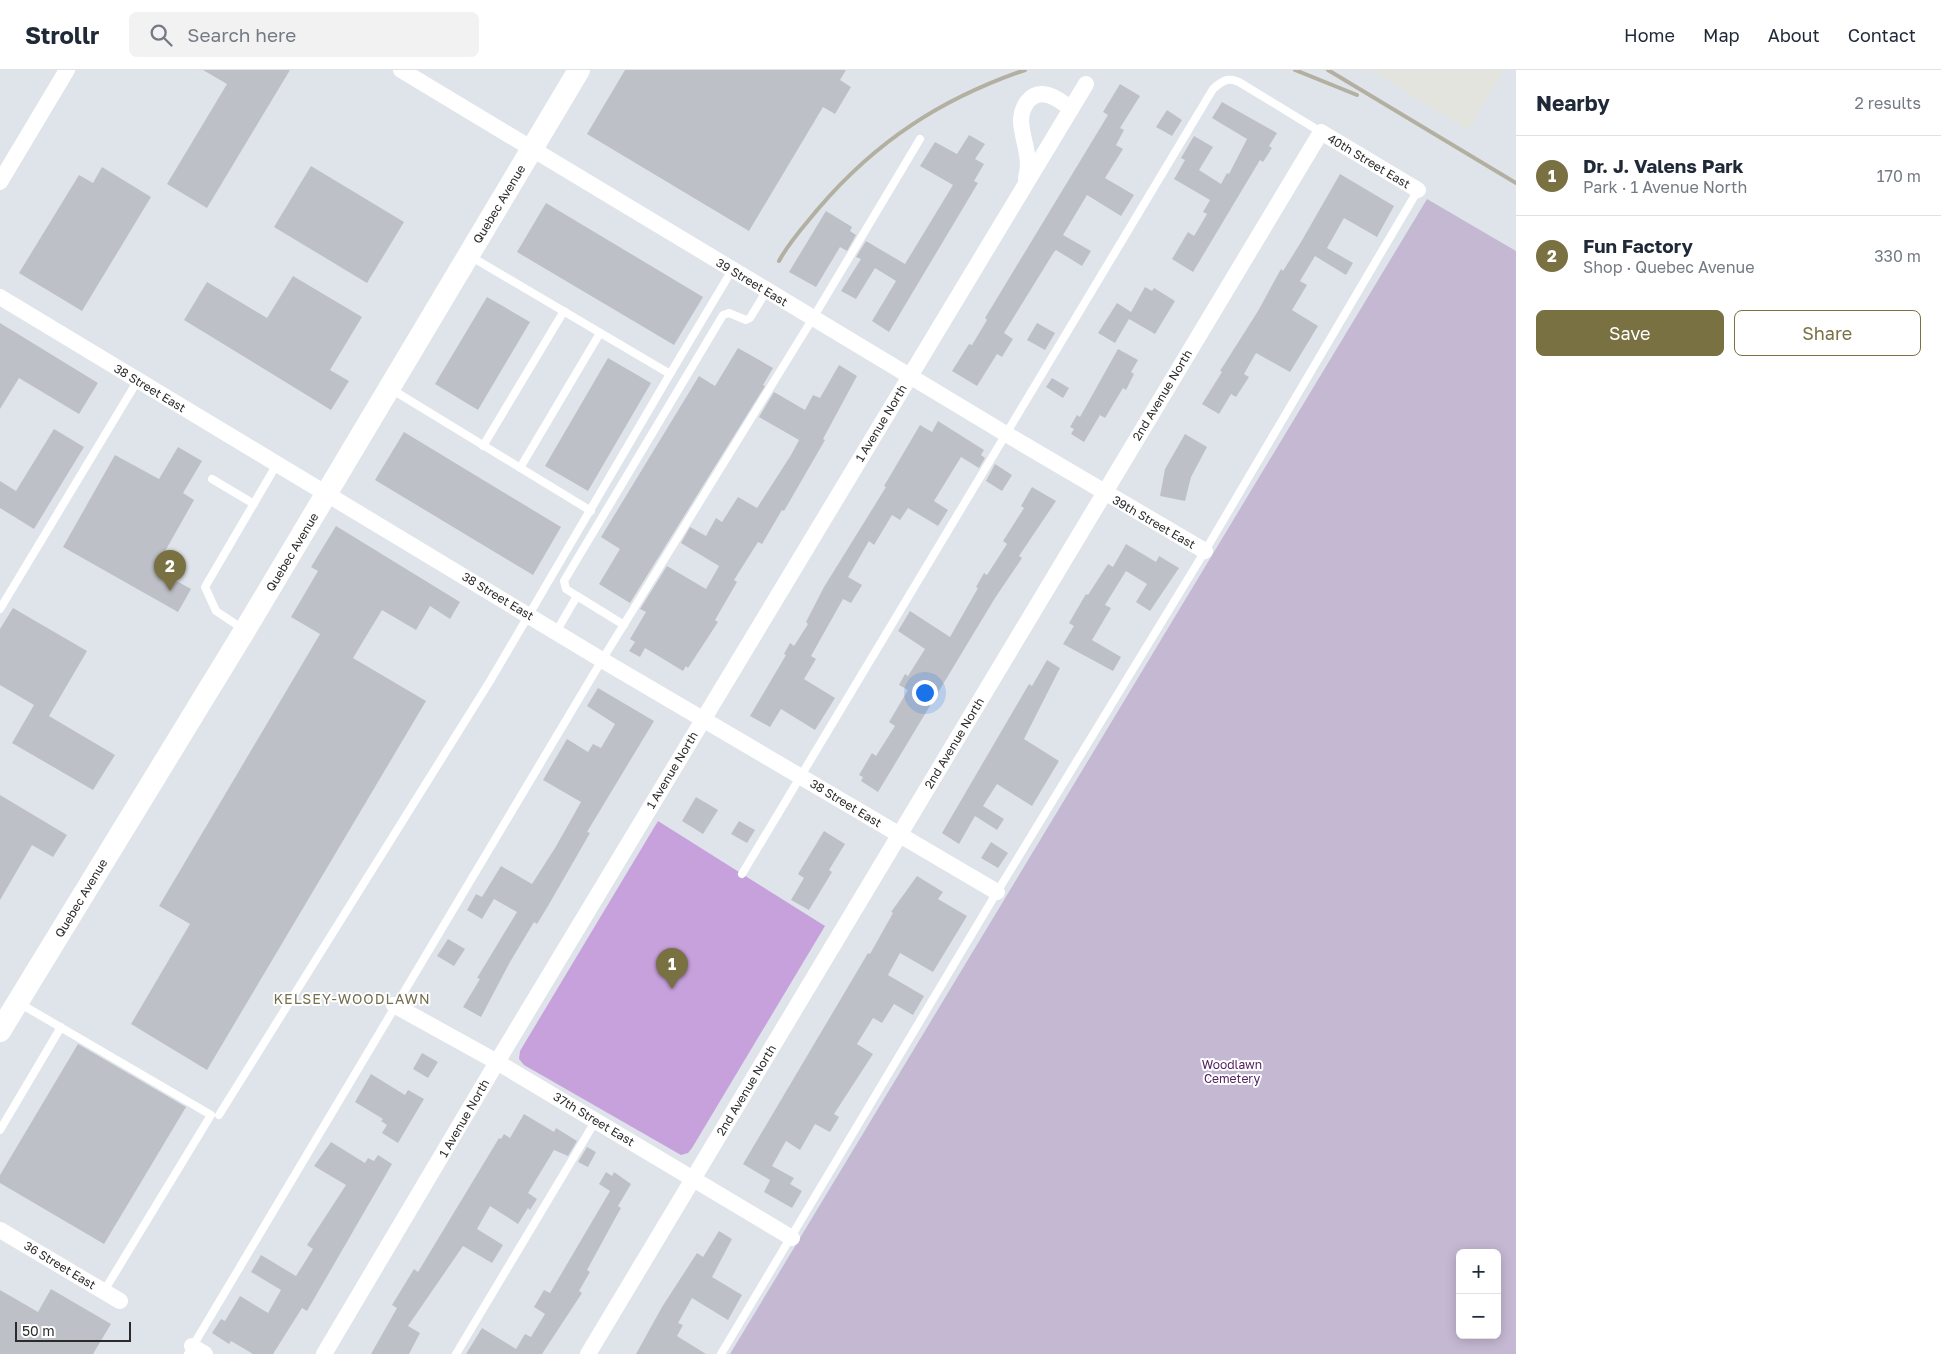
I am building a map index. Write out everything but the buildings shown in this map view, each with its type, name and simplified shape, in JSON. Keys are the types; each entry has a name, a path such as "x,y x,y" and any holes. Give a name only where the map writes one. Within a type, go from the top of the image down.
{"street":[{"path":"0,182 67,70"},
{"name":"39 Street East","path":"401,70 1104,492"},
{"name":"Quebec Avenue","path":"0,1031 244,630 580,70"},
{"name":"1 Avenue North","path":"324,1354 703,718 1086,84"},
{"name":"1 Avenue North","path":"1022,188 1029,160 1021,119 1028,101 1035,95 1044,94 1053,96 1071,109"},
{"name":"40th Street East","path":"1321,132 1418,190"},
{"name":"2nd Avenue North","path":"588,1354 1321,132"},
{"name":"38 Street East","path":"0,297 602,660 997,892"},
{"name":"39th Street East","path":"1104,492 1205,551"},
{"name":"37th Street East","path":"394,1005 497,1062 693,1177 792,1238"},
{"name":"36 Street East","path":"0,1230 120,1301"}],"lane":[{"path":"742,874 1213,90 1222,81 1231,79 1239,82 1321,132"},
{"path":"195,1351 394,1005 920,139"},
{"path":"721,1354 997,892 1205,551 1418,190"},
{"path":"469,255 670,374"},
{"path":"219,1115 530,616 732,270"},
{"path":"624,625 566,589 564,580 722,315 729,313 746,320 750,318 767,290"},
{"path":"483,446 564,311"},
{"path":"520,468 600,333"},
{"path":"0,609 138,380"},
{"path":"389,388 591,511"},
{"path":"244,630 216,611 205,587 277,464"},
{"path":"212,479 254,504"},
{"path":"556,632 577,596"},
{"path":"18,1002 211,1115 104,1291"},
{"path":"0,1130 61,1028"},
{"path":"456,1354 596,1120"}],"shaded area":[{"path":"1371,70 1504,70 1468,130"},
{"path":"658,821 825,926 692,1148 688,1153 681,1155 524,1065 519,1059 520,1051"}],"green space":[{"name":"Woodlawn Cemetery","path":"1427,199 1516,251 1516,1354 730,1354"}],"railway":[{"path":"779,261 787,247 818,209 840,185 887,143 912,125 965,94 1025,70"},
{"path":"1295,70 1357,95"},
{"path":"1328,70 1516,183"}],"place":[{"name":"Fun Factory","path":"170,591"},
{"name":"Dr. J. Valens Park","path":"672,989"}],"district":[{"name":"KELSEY-WOODLAWN","path":"352,998"}]}
